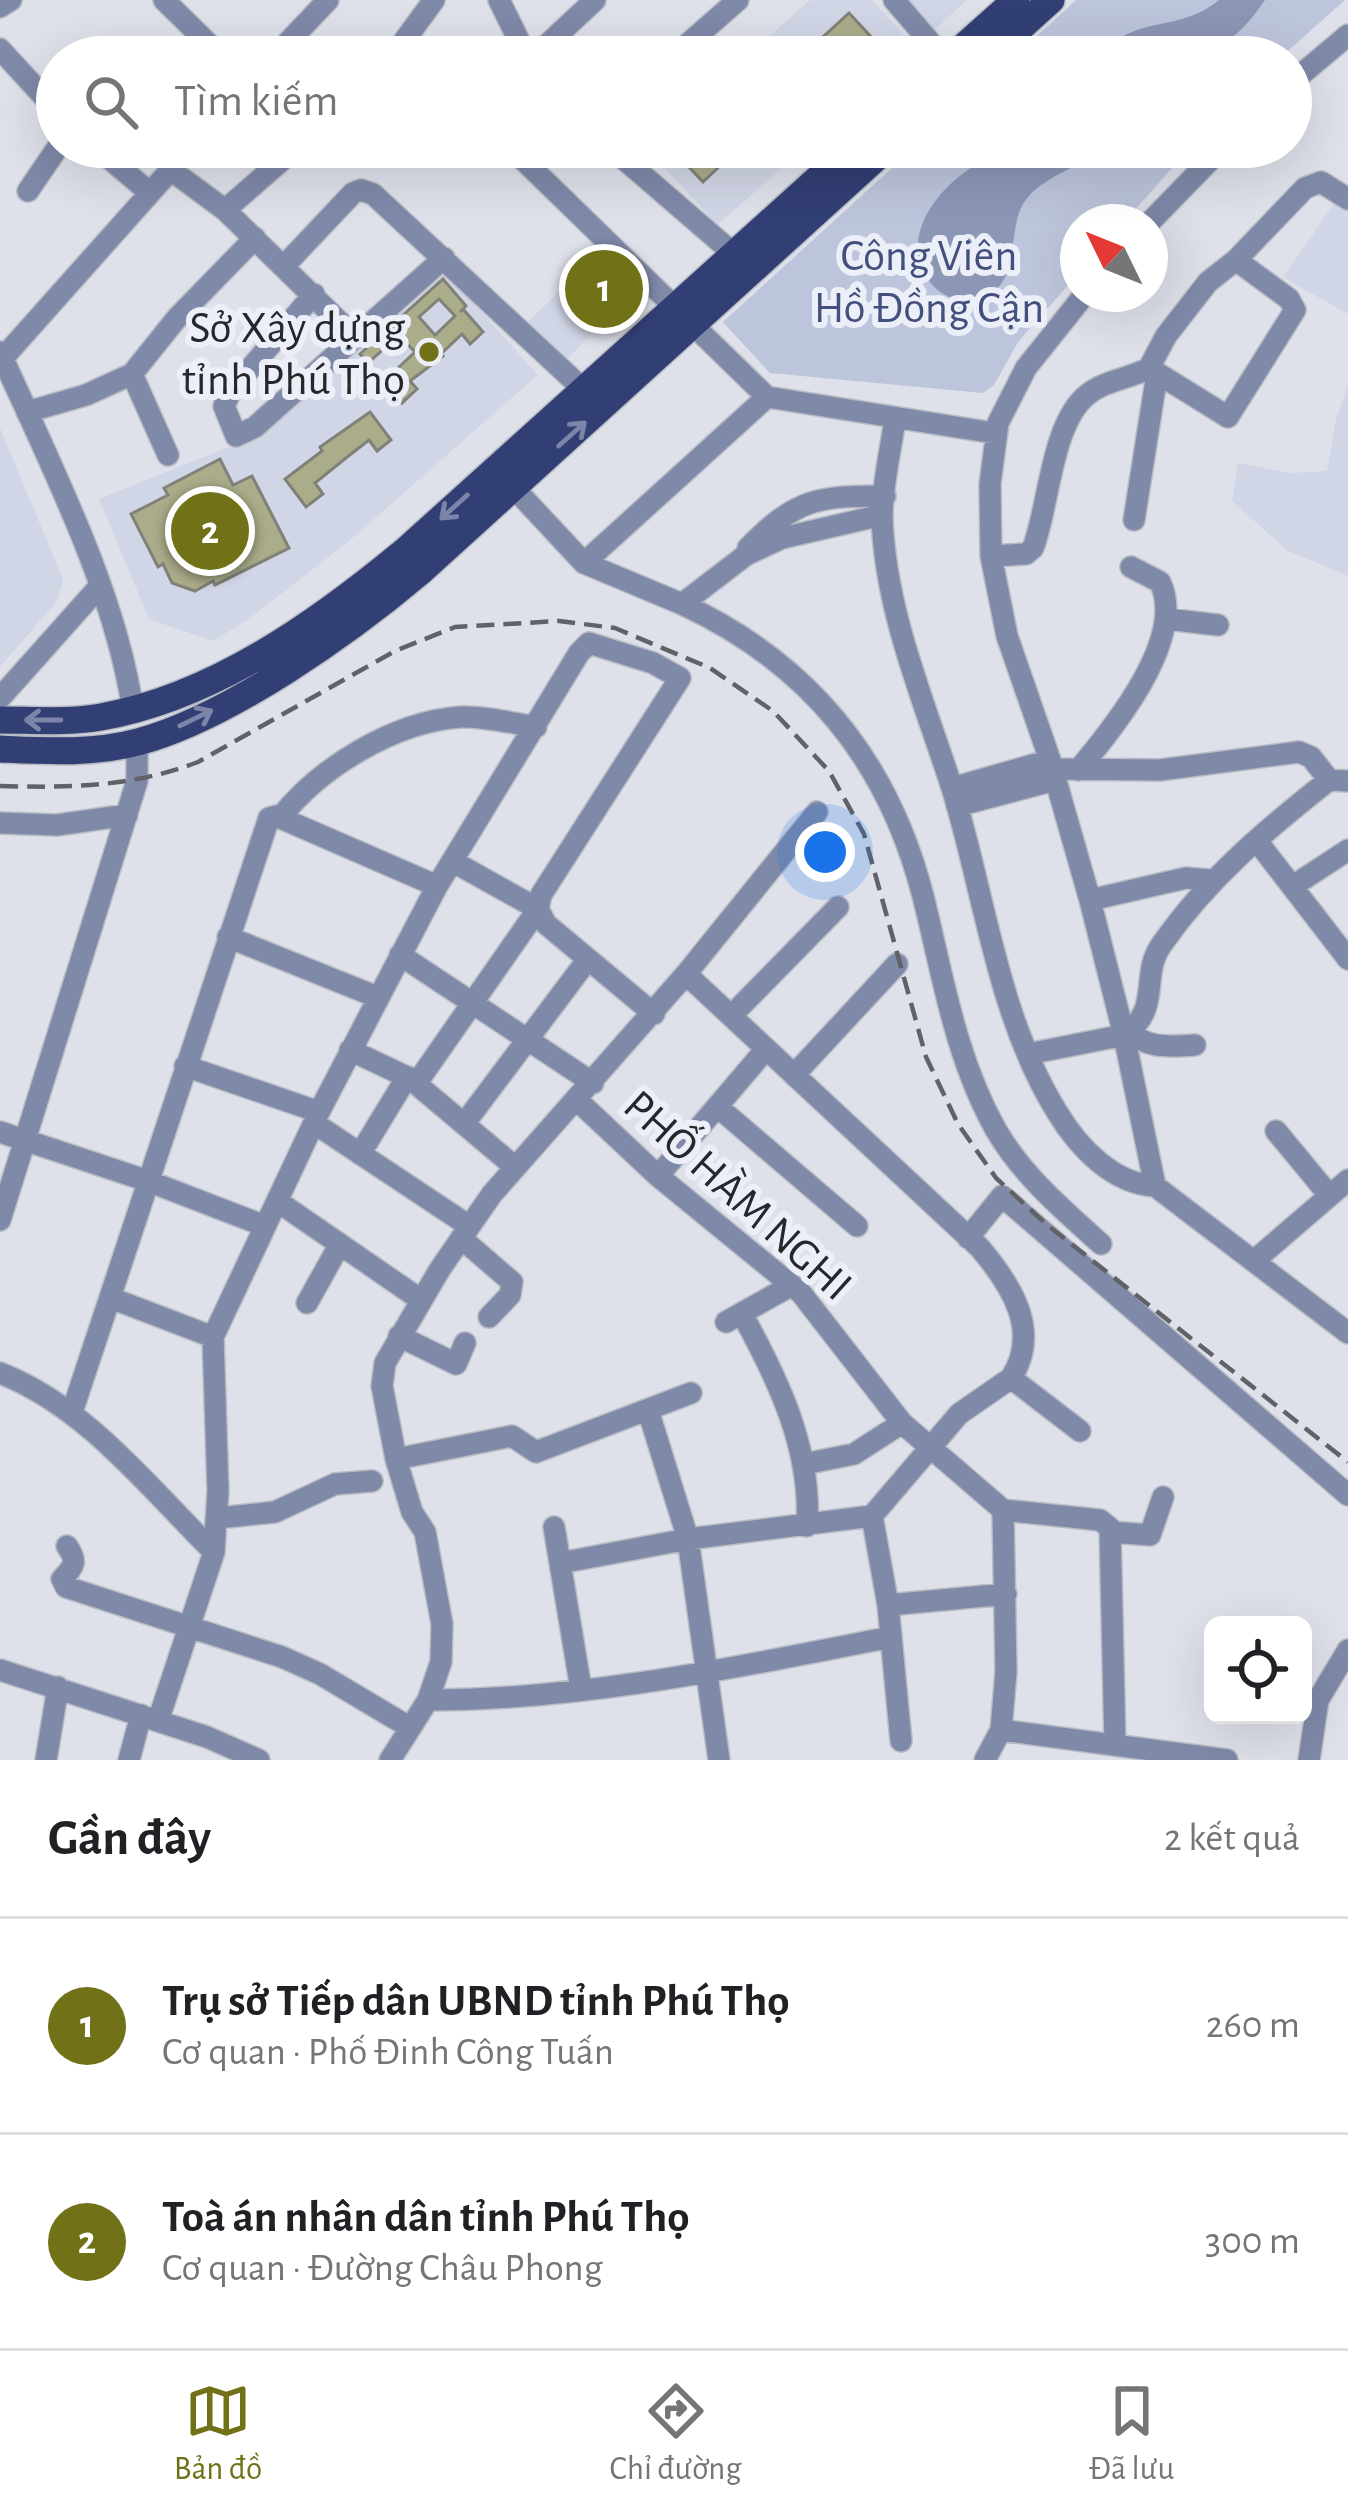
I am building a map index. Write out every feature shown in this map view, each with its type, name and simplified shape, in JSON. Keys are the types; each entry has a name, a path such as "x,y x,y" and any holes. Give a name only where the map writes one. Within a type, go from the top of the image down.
{"main road":[{"path":"973,36 1016,0"},
{"path":"1011,36 1051,0"},
{"path":"0,720 79,720 133,710 186,692 412,562 513,487 683,317 734,254 830,168"},
{"path":"0,749 83,750 136,742 195,719 359,622 412,562 584,390 683,317 863,168"}],"street":[{"path":"294,36 328,0"},
{"path":"413,36 434,0"},
{"path":"499,0 519,36"},
{"path":"554,36 596,0"},
{"path":"697,36 738,0"},
{"path":"894,0 928,36"},
{"path":"170,3 202,36"},
{"path":"1312,65 1348,35"},
{"path":"0,49 36,88"},
{"path":"28,190 43,168"},
{"path":"121,168 150,193"},
{"path":"225,210 273,168"},
{"path":"531,168 767,397 994,434"},
{"path":"634,168 734,254"},
{"path":"1168,204 1203,168"},
{"path":"133,710 124,660 99,587 1,355 171,170 225,210 356,338"},
{"path":"1134,520 1153,371 1190,302 1315,182 1329,185 1348,199"},
{"path":"284,266 353,193 373,194 584,390"},
{"path":"27,412 86,395 132,374 177,318 255,238"},
{"path":"314,294 231,391 224,406 236,436 255,427 444,258"},
{"path":"991,556 1016,556 1033,548 1054,464 1080,402 1102,385 1153,371 1228,417 1295,310 1289,299 1236,260"},
{"path":"1071,312 1026,368 994,434 991,556 1007,636 1053,770 1127,1033 1155,1186"},
{"path":"132,374 168,455"},
{"path":"584,563 767,397"},
{"path":"896,418 884,506 908,657 954,797 1006,989 1028,1054 1056,1112 1077,1141 1119,1176 1155,1186 1348,1333"},
{"path":"513,487 584,563 729,626 770,655 830,711 870,765 903,830 951,1020 994,1126 1023,1171 1101,1244"},
{"path":"682,604 777,521 811,501 829,496 884,506"},
{"path":"1078,770 1135,693 1167,619 1168,604 1160,582 1131,567"},
{"path":"0,698 99,587"},
{"path":"1167,619 1218,626"},
{"path":"129,1760 190,1628 214,1552 218,1491 214,1337 350,1050 436,886 579,652 589,644 652,663 680,678 541,895 538,909 360,1154"},
{"path":"280,818 304,790 338,765 421,725 466,717 536,727"},
{"path":"0,1220 137,781 136,742"},
{"path":"954,797 1053,770 1160,770 1299,752 1338,781 1210,880 1154,956 1146,1011 1127,1033 1028,1054"},
{"path":"400,956 527,1037 585,1092 817,812"},
{"path":"0,823 57,825 127,815"},
{"path":"71,1412 266,823 272,815 436,886"},
{"path":"1257,841 1348,959"},
{"path":"1294,886 1348,850"},
{"path":"452,861 538,909 546,924 654,1014"},
{"path":"1090,900 1186,878 1210,880"},
{"path":"731,1016 838,908"},
{"path":"228,937 377,998"},
{"path":"464,1124 588,959"},
{"path":"794,1075 897,964"},
{"path":"560,1563 688,1539 872,1516 959,1414 1011,1378 1027,1345 1004,1278 968,1238 686,974"},
{"path":"1127,1033 1156,1046 1196,1045"},
{"path":"658,1176 766,1049"},
{"path":"350,1050 412,1080 515,1167"},
{"path":"185,1066 316,1118 465,1232 512,1282 510,1295 489,1318"},
{"name":"PHỐ HÀM NGHI","path":"390,1760 428,1700 441,1662 442,1624 425,1532 412,1512 396,1459 382,1386 385,1363 465,1232 515,1167 585,1092 658,1176 792,1285 824,1319 902,1424 1003,1510"},
{"path":"719,1108 857,1226"},
{"path":"0,1132 265,1226"},
{"path":"1276,1132 1329,1196"},
{"path":"1255,1260 1348,1180"},
{"path":"968,1238 1002,1196 1348,1495"},
{"path":"277,1201 422,1300"},
{"path":"308,1303 340,1244"},
{"path":"792,1285 734,1318 780,1388 804,1464 807,1526"},
{"path":"111,1298 214,1337"},
{"path":"399,1336 456,1364 465,1343"},
{"path":"0,1373 38,1389 71,1412 214,1552"},
{"path":"1011,1378 1080,1432"},
{"path":"396,1459 512,1436 536,1452 691,1393"},
{"path":"648,1410 688,1539 719,1760"},
{"path":"804,1464 854,1454 902,1424"},
{"path":"218,1519 275,1511 335,1484 372,1481"},
{"path":"170,1509 189,1507 218,1491"},
{"path":"1111,1532 1150,1535 1163,1497"},
{"path":"985,1760 1001,1730 1007,1659 1003,1510 1100,1520 1111,1532 1124,1751"},
{"path":"872,1516 888,1605 901,1742"},
{"path":"554,1527 580,1689"},
{"path":"68,1546 75,1558 62,1579 66,1586 282,1657 409,1727"},
{"path":"888,1605 1006,1594"},
{"path":"428,1700 527,1698 705,1673 891,1637"},
{"path":"1309,1760 1318,1700 1346,1658"},
{"path":"0,1670 207,1737 259,1760"},
{"path":"46,1760 58,1687"},
{"path":"1001,1730 1063,1749 1227,1760"},
{"path":"202,1760 207,1737"}],"shaded area":[{"path":"810,0 872,0 905,36 770,36"},
{"path":"908,0 967,0 934,30"},
{"path":"1219,0 1265,0 1234,36 1124,36 1188,17"},
{"path":"665,168 782,168 717,225"},
{"path":"971,168 1072,168 1028,197 1017,221 1005,277 986,296 970,300 942,293 919,258 918,243 927,214"},
{"path":"1338,198 1348,206 1348,314 1283,277"},
{"path":"443,269 538,375 349,541 249,619 213,641 149,619 99,499 249,439"},
{"path":"571,279 609,317 562,364 524,326"},
{"path":"1348,385 1348,576 1288,551 1232,501 1238,463 1290,473 1327,471"},
{"path":"0,428 63,579 57,601 0,667"}],"green space":[{"path":"1076,0 1345,0 1305,36 1037,36"},
{"name":"Công Viên Hồ Đồng Cận","path":"892,168 1172,168 1140,204 1060,204 1060,294 1018,342 994,385 983,393 770,373 723,322"}],"building":[{"path":"849,13 870,36 824,36"},
{"path":"690,168 718,168 703,182"},
{"path":"605,261 627,282 628,290 624,302 609,317 579,287"},
{"path":"443,279 483,332 470,344 462,334 410,381 417,389 402,403 383,382 415,352 399,335 368,363 360,354","holes":["439,299 455,316 435,335 419,317"]},
{"path":"370,412 391,440 377,451 369,440 346,458 315,483 323,494 306,507 285,479"},
{"path":"220,459 233,485 252,476 289,548 195,591 172,583 163,564 158,567 131,514 168,495 164,488"}],"railway":[{"path":"0,786 100,784 149,777 198,762 395,651 455,627 559,621 615,628 710,668 773,711 829,771 864,834 926,1057 958,1124 996,1178 1046,1224 1348,1462"}],"place":[{"name":"Trụ sở Tiếp dân UBND tỉnh Phú Thọ","path":"604,289"},
{"name":"Sở Xây dựng tỉnh Phú Thọ","path":"429,352"},
{"name":"Toà án nhân dân tỉnh Phú Thọ","path":"210,531"}]}
